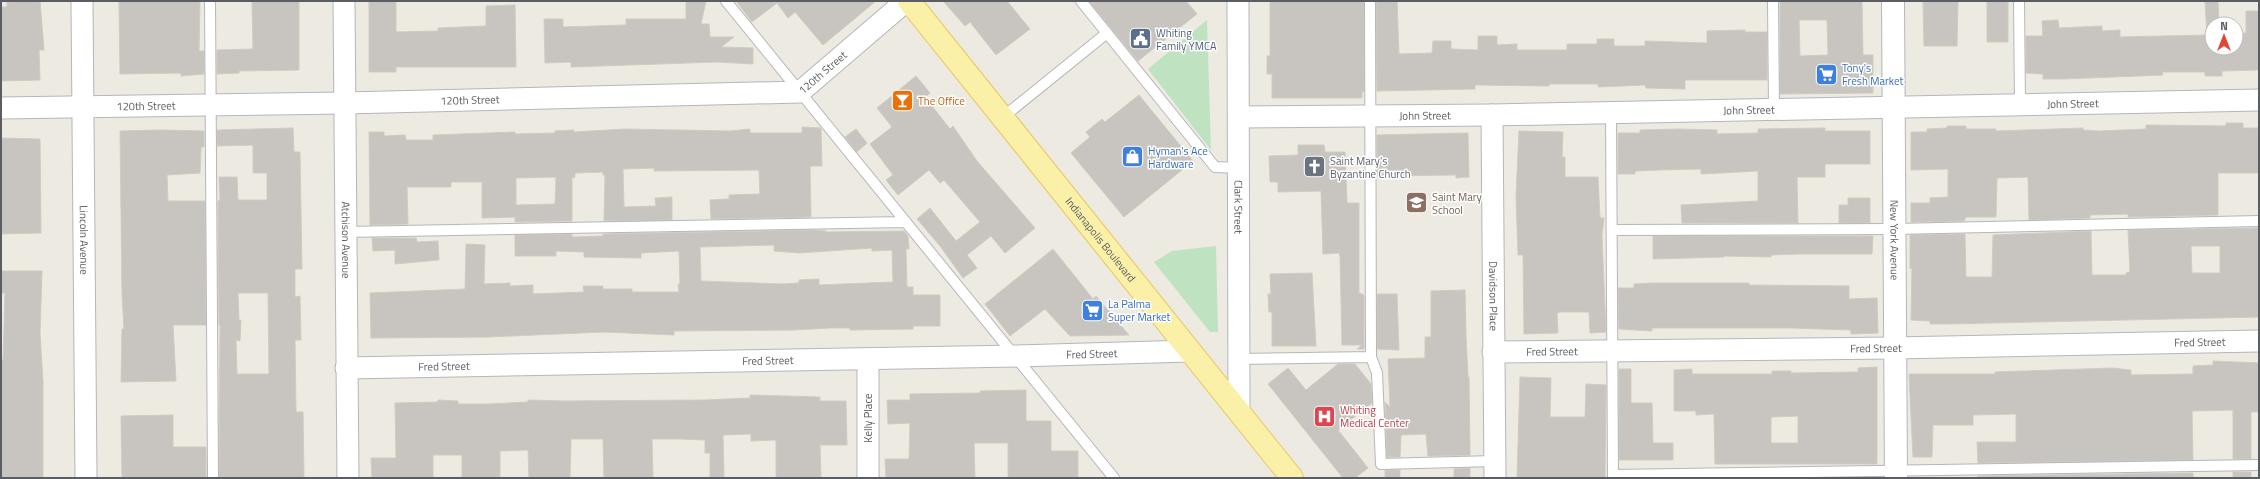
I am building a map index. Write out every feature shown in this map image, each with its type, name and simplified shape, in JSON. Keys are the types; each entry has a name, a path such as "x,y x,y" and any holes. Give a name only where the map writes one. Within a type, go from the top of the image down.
{"main road":[{"name":"Indianapolis Boulevard","path":"909,1 1292,478"}],"street":[{"name":"Lincoln Avenue","path":"82,1 86,478"},
{"name":"Atchison Avenue","path":"344,1 348,478"},
{"name":"120th Street","path":"1,108 345,103 800,92 906,1"},
{"name":"Clark Street","path":"1238,1 1239,412"},
{"name":"New York Avenue","path":"1893,1 1895,474"},
{"name":"John Street","path":"1239,117 1492,115 2259,100"},
{"name":"Davidson Place","path":"1492,115 1495,470"},
{"name":"Fred Street","path":"1493,352 1894,348 2259,341"},
{"name":"Fred Street","path":"346,368 1017,356 1190,351"},
{"name":"Kelly Place","path":"868,359 868,478"}],"lane":[{"path":"210,1 213,478"},
{"path":"726,1 1017,356 1114,478"},
{"path":"1081,1 1215,167 1239,168"},
{"path":"1370,1 1371,357 1377,373 1381,464 1495,470"},
{"path":"1773,1 1774,110"},
{"path":"2019,1 2020,105"},
{"path":"1002,118 1107,33"},
{"path":"1611,113 1613,476 2012,473 2259,465"},
{"path":"1612,230 1894,229 2259,221"},
{"path":"345,232 906,222"},
{"path":"1238,359 1371,357"}],"green space":[{"path":"1207,20 1211,150 1148,69"},
{"path":"1216,246 1218,332 1210,332 1154,262 1172,251"}],"building":[{"path":"40,1 44,50 39,50 40,80 1,81 1,7 7,7 7,2"},
{"path":"119,1 200,1 199,51 204,51 204,74 181,76 181,73 120,74"},
{"path":"252,1 299,1 299,70 239,71 239,73 217,74 217,50 253,49"},
{"path":"369,1 396,1 396,32 438,31 438,28 486,26 486,6 515,5 516,67 396,67 396,72 369,72"},
{"path":"686,1 706,1 701,24 709,24 710,37 734,37 721,47 753,48 753,64 716,62 571,67 571,62 545,63 544,19 563,19 563,27 626,25 626,19 686,19"},
{"path":"736,1 876,1 823,45 795,12 788,18 777,3 752,22"},
{"path":"943,1 1007,1 1030,29 996,55 970,22 965,26"},
{"name":"Whiting Family YMCA","path":"1089,1 1186,1 1197,14 1138,61"},
{"path":"1270,1 1364,1 1364,92 1362,92 1362,98 1272,98 1272,74 1267,74 1267,56 1270,56"},
{"path":"1376,1 1397,1 1399,54 1432,53 1433,41 1451,41 1451,49 1478,50 1478,36 1497,36 1497,45 1517,44 1517,50 1567,50 1567,44 1597,44 1597,39 1614,39 1614,46 1645,46 1645,41 1707,43 1707,31 1745,30 1745,32 1767,32 1767,80 1685,80 1685,89 1646,88 1645,85 1598,87 1598,84 1549,84 1549,86 1475,85 1475,89 1377,91"},
{"path":"1780,1 1862,1 1863,55 1873,55 1873,93 1780,94","holes":["1799,20 1827,20 1828,55 1800,56"]},
{"path":"1923,1 1958,1 1957,46 1924,46"},
{"path":"1987,1 2008,1 2008,42 1987,42"},
{"path":"2205,1 2218,1 2219,16 2206,16"},
{"path":"2246,11 2259,11 2259,70 2222,71 2222,76 2205,76 2205,72 2162,72 2163,75 2063,79 2043,79 2043,74 2026,73 2026,36 2043,36 2042,21 2058,20 2059,28 2102,26 2102,31 2120,30 2120,37 2204,35 2204,56 2244,56"},
{"path":"916,76 930,93 925,97 950,129 953,126 977,161 1035,228 1005,253 991,236 967,255 977,268 963,278 940,246 917,219 930,208 956,241 980,222 944,180 940,183 929,170 898,195 886,180 893,175 870,144 892,127 877,108"},
{"name":"Hyman's Ace Hardware","path":"1139,95 1193,161 1124,217 1071,153 1090,137 1086,132 1102,119 1105,122"},
{"path":"2226,123 2243,123 2243,128 2259,128 2259,173 2218,173 2218,215 2128,217 2128,214 2090,215 2090,218 2029,220 2028,177 1997,178 1996,217 1966,217 1964,221 1911,222 1911,203 1930,203 1930,198 1948,197 1948,169 1911,170 1911,132 1927,132 1927,129 1947,128 1947,126 1966,126 1966,129 1996,129 1996,131 2083,128 2083,130 2100,131 2146,129 2146,125 2226,126"},
{"path":"802,127 821,128 822,166 810,166 811,217 711,219 710,200 729,199 729,195 760,194 759,170 654,171 654,168 623,169 624,207 656,206 655,198 672,197 672,220 604,221 605,175 603,175 603,172 575,173 575,177 572,178 572,221 515,222 515,217 482,218 482,182 451,182 451,187 407,187 408,224 370,225 369,132 384,132 384,136 405,135 406,140 433,140 433,135 515,132 515,134 555,133 555,131 574,130 574,132 625,129 730,131 750,129 750,133 802,133","holes":["556,177 555,204 516,205 516,178"]},
{"path":"293,128 294,152 300,152 302,269 295,269 295,297 300,296 301,340 295,340 296,412 303,412 304,478 219,478 219,177 237,177 238,200 267,200 267,173 253,173 253,145 217,146 217,130","holes":["238,293 268,293 269,374 237,374 236,340 240,341 241,320 239,320"]},
{"path":"1825,128 1825,131 1870,131 1870,164 1825,164 1825,177 1797,177 1798,223 1682,223 1681,205 1758,201 1758,171 1701,174 1701,169 1635,171 1635,174 1618,174 1618,133 1640,133 1640,130 1679,129 1717,130 1717,134 1758,133 1758,129"},
{"path":"856,129 867,143 857,152 845,137"},
{"path":"120,131 204,131 204,147 201,147 200,173 167,175 168,201 205,201 206,325 173,325 176,381 121,382 122,329 124,329 122,294"},
{"path":"1519,131 1563,132 1562,157 1565,157 1565,177 1598,177 1600,218 1604,218 1602,235 1606,332 1590,333 1589,312 1560,312 1557,313 1558,333 1524,334 1523,255 1518,255 1516,196"},
{"path":"1468,133 1469,177 1456,178 1456,175 1377,176 1377,135"},
{"path":"1,138 40,139 41,233 1,234"},
{"path":"1298,145 1324,145 1325,152 1345,152 1347,203 1359,203 1359,293 1364,295 1364,349 1357,349 1362,345 1342,345 1340,256 1339,253 1323,254 1321,191 1278,192 1278,182 1270,182 1269,156 1298,155"},
{"path":"1848,198 1870,198 1870,223 1839,223 1839,205 1848,205"},
{"path":"2259,228 2259,317 1948,324 1930,324 1930,321 1911,320 1912,268 1910,269 1910,235 1965,234 1966,277 1992,277 1993,235 2091,231 2092,275 2126,275 2126,273 2130,272 2128,230","holes":["2191,246 2220,246 2220,273 2192,273"]},
{"path":"812,230 826,232 904,231 908,236 909,249 906,249 907,287 913,287 913,295 940,295 940,326 913,326 913,329 850,330 850,328 830,328 794,330 674,331 674,335 604,332 488,337 371,338 370,293 465,289 466,244 485,245 484,284 510,283 510,286 533,285 533,294 584,292 583,286 603,286 603,289 632,289 632,292 679,292 679,251 641,253 641,258 584,257 584,252 556,251 556,256 515,256 515,235 572,234 572,237 603,236 603,234","holes":["774,245 774,251 799,253 872,248 872,251 892,250 893,282 819,285 819,279 799,280 799,283 782,284 701,281 700,247"]},
{"path":"1653,236 1873,236 1872,254 1800,254 1771,255 1771,257 1724,256 1653,259"},
{"path":"372,238 416,238 417,242 438,241 439,260 395,264 395,250 373,251"},
{"path":"1053,249 1093,299 1096,296 1129,335 1070,336 1045,309 1010,336 985,304"},
{"path":"1,271 42,271 40,333 43,382 43,478 1,478 1,360 3,360 5,293 1,293"},
{"path":"1312,273 1316,346 1272,346 1272,312 1269,312 1268,294 1271,294 1270,274"},
{"path":"1652,283 1749,283 1749,285 1849,286 1849,299 1877,298 1878,333 1851,334 1851,330 1792,328 1652,328 1652,331 1619,329 1618,288 1634,288 1634,284"},
{"path":"1465,290 1469,377 1470,455 1428,456 1426,434 1401,435 1400,457 1387,457 1385,402 1390,407 1388,359 1425,358 1425,337 1431,337 1431,291"},
{"path":"1377,294 1397,294 1399,350 1377,349"},
{"path":"2213,361 2259,363 2259,412 2251,412 2251,459 2233,459 2233,410 2192,411 2193,460 1978,463 1977,442 2016,442 2016,414 1973,415 1973,425 1933,425 1932,457 1913,457 1909,374 1995,374 1995,372 2112,368 2131,370 2131,375 2193,374 2193,366 2213,365"},
{"name":"Whiting Medical Center","path":"1338,364 1355,364 1371,384 1372,403 1338,430 1368,468 1355,478 1343,478 1268,384 1288,368 1306,390"},
{"path":"1877,367 1877,464 1715,464 1714,414 1696,415 1696,411 1674,411 1674,370 1692,369 1692,374 1772,374 1772,371 1791,371 1791,373 1858,372 1858,368","holes":["1798,416 1798,443 1771,443 1771,417"]},
{"path":"1619,369 1631,369 1631,403 1652,403 1653,443 1673,443 1673,460 1619,460"},
{"path":"1520,377 1551,378 1550,417 1585,417 1586,384 1606,385 1605,478 1517,478"},
{"path":"1026,390 1026,421 1051,421 1051,451 1078,451 1078,478 1008,478 1008,443 974,443 975,478 886,478 885,459 909,459 910,423 888,424 887,400 910,400 910,394 980,393 980,391"},
{"path":"750,395 820,397 820,401 846,401 847,445 820,445 821,478 776,478 776,440 751,441 751,434 723,435 724,478 710,478 710,453 705,453 705,440 652,439 653,478 604,478 603,439 571,439 570,478 529,478 528,450 500,451 500,478 462,478 462,455 433,455 433,478 372,478 371,458 396,458 395,403 438,402 438,400 458,401 458,404 488,404 528,402 528,400 704,400 750,398"},
{"path":"173,415 173,447 206,447 206,478 122,478 121,416"},
{"path":"1470,468 1470,478 1454,478 1454,469"},
{"path":"1385,470 1400,470 1400,478 1385,478"},
{"path":"2233,472 2251,472 2251,478 2233,478"},
{"path":"2193,473 2193,478 1978,478 1978,476"}],"place":[{"name":"Whiting Family YMCA","path":"1141,39"},
{"name":"Tony's Fresh Market","path":"1826,74"},
{"name":"The Office","path":"903,101"},
{"name":"Hyman's Ace Hardware","path":"1132,157"},
{"name":"Saint Mary's Byzantine Church","path":"1315,167"},
{"name":"Saint Mary School","path":"1417,203"},
{"name":"La Palma Super Market","path":"1093,310"},
{"name":"Whiting Medical Center","path":"1324,416"}]}
